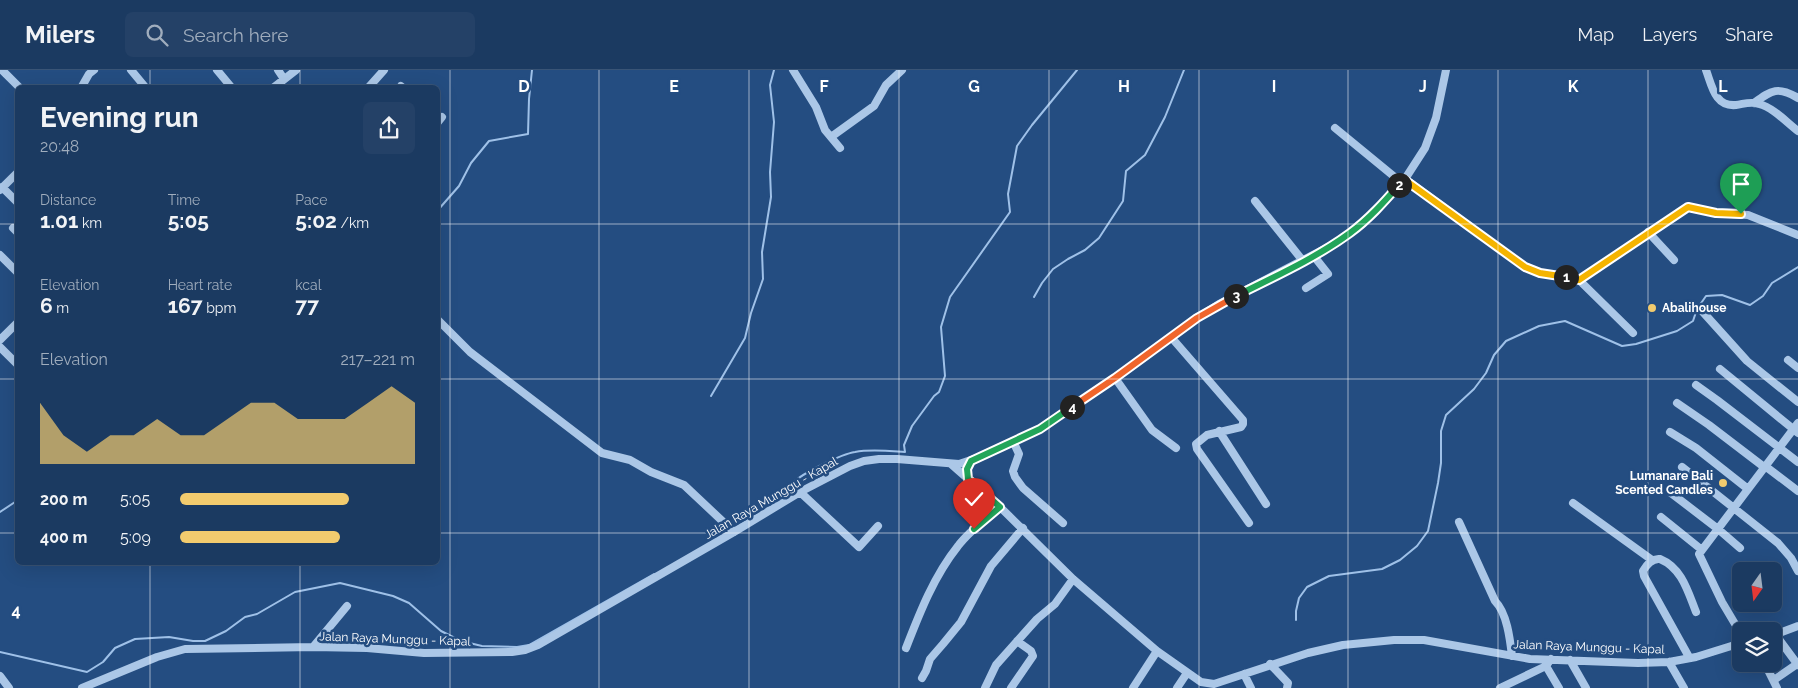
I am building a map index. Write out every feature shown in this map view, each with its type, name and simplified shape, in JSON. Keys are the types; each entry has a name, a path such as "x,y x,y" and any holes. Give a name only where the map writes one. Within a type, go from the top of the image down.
{"street":[{"path":"2,70 17,85"},
{"path":"83,85 89,74 94,70"},
{"path":"132,70 144,85"},
{"path":"217,70 230,85"},
{"path":"278,70 284,79"},
{"path":"277,85 296,70"},
{"path":"371,85 384,70"},
{"path":"793,70 816,107 823,125 840,148"},
{"path":"831,137 874,106 886,85 902,70"},
{"path":"951,464 971,461 1040,429 1219,304 1303,261 1350,233 1373,214 1403,181 1419,158 1430,136 1436,118 1446,70"},
{"path":"1706,70 1714,94 1722,102 1735,105 1754,103 1767,107 1798,131"},
{"path":"1754,103 1766,94 1779,90 1798,98"},
{"path":"1335,128 1403,181 1525,267 1540,273 1579,280 1633,333"},
{"path":"15,175 1,188 15,200"},
{"path":"1255,201 1303,261"},
{"path":"1579,280 1688,207 1716,213 1748,215 1797,231"},
{"path":"1648,232 1674,260"},
{"path":"0,255 15,270"},
{"path":"1306,288 1328,274 1313,255"},
{"path":"1702,312 1747,361 1798,402"},
{"path":"440,322 470,352 595,448 609,456 630,460 651,472 684,485 734,532"},
{"path":"15,327 0,340 15,361"},
{"path":"1171,337 1243,420 1241,427 1206,435 1196,444 1197,449 1249,523"},
{"path":"1788,360 1798,368"},
{"path":"1700,552 1796,428 1720,369"},
{"path":"1115,378 1152,430 1176,448"},
{"path":"1696,385 1798,462"},
{"path":"1677,403 1709,424 1798,491"},
{"path":"1219,431 1266,504"},
{"path":"1670,432 1696,448 1748,489"},
{"path":"1014,441 1019,454 1013,471 1015,477 1023,488 1063,523"},
{"name":"Jalan Raya Munggu - Kapal","path":"82,688 157,656 185,649 313,647 367,648 424,653 512,652 525,650 538,645 800,492 850,466 864,461 897,459 951,464 1023,528 1073,579 1157,651 1208,686 1308,653 1343,645 1394,640 1424,640 1548,663 1570,660 1669,662 1717,652 1732,646"},
{"path":"968,479 967,469 971,461"},
{"path":"1682,467 1773,539 1791,558 1798,571"},
{"path":"800,492 859,547 878,526"},
{"path":"1672,492 1740,548"},
{"path":"1573,503 1652,560"},
{"path":"906,648 932,585 955,549 1000,507"},
{"path":"1661,517 1700,552 1722,602 1734,622"},
{"path":"1459,522 1495,600 1500,605 1510,637 1512,656"},
{"path":"922,678 930,658 961,622 991,566 1023,528"},
{"path":"1689,657 1643,573 1644,568 1652,560 1657,558 1664,560 1678,571 1696,612"},
{"path":"985,688 996,665 1037,619 1055,604 1073,579"},
{"path":"313,647 348,606"},
{"path":"1782,631 1798,626"},
{"path":"1011,688 1033,656 1031,651 1017,640"},
{"path":"1769,672 1776,684 1798,664 1782,644"},
{"path":"1133,688 1157,651"},
{"path":"1570,660 1586,688"},
{"path":"1669,662 1684,688"},
{"path":"1500,688 1548,663 1559,688"},
{"path":"1270,664 1288,683 1287,688"},
{"path":"1177,688 1187,673"},
{"path":"1244,674 1251,688"},
{"path":"0,676 9,688"}],"waterway":[{"path":"440,208 459,186 471,163 489,141 528,134 532,70"},
{"path":"711,396 745,338 751,313 763,279 762,252 771,197 770,172 774,122 770,85 774,70"},
{"path":"786,496 791,486 798,479 822,464 841,456 855,452 880,450 905,452 904,445 912,426 939,392 945,376 941,327 950,297 1010,212 1008,194 1017,146 1077,70"},
{"path":"1034,297 1053,269 1085,250 1099,238 1123,201 1126,171 1145,155 1165,117 1184,70"},
{"path":"1296,620 1299,598 1307,587 1329,576 1382,569 1400,560 1417,546 1428,531 1438,483 1441,463 1441,431 1446,415 1474,389 1486,373 1494,355 1506,341 1539,326 1565,321 1622,346 1636,344 1677,331 1693,321 1697,309 1706,296 1722,295 1750,305 1763,296 1772,283 1798,267"},
{"path":"0,512 15,502"},
{"path":"0,652 87,672 103,662 115,648 135,639 169,637 205,641 226,631 245,617 257,614 295,592 340,583 393,596 409,603 441,631 461,641 482,646 517,647 529,645 654,574"}],"place":[{"name":"Abalihouse","path":"1652,308"},
{"name":"Lumanare Bali Scented Candles","path":"1723,483"}],"route":[{"path":"974,529 1000,507 968,479 967,469 971,461 1040,429 1219,304 1303,261 1350,233 1373,214 1405,180 1525,267 1540,273 1579,280 1684,208 1694,207 1716,213 1741,214"}]}
